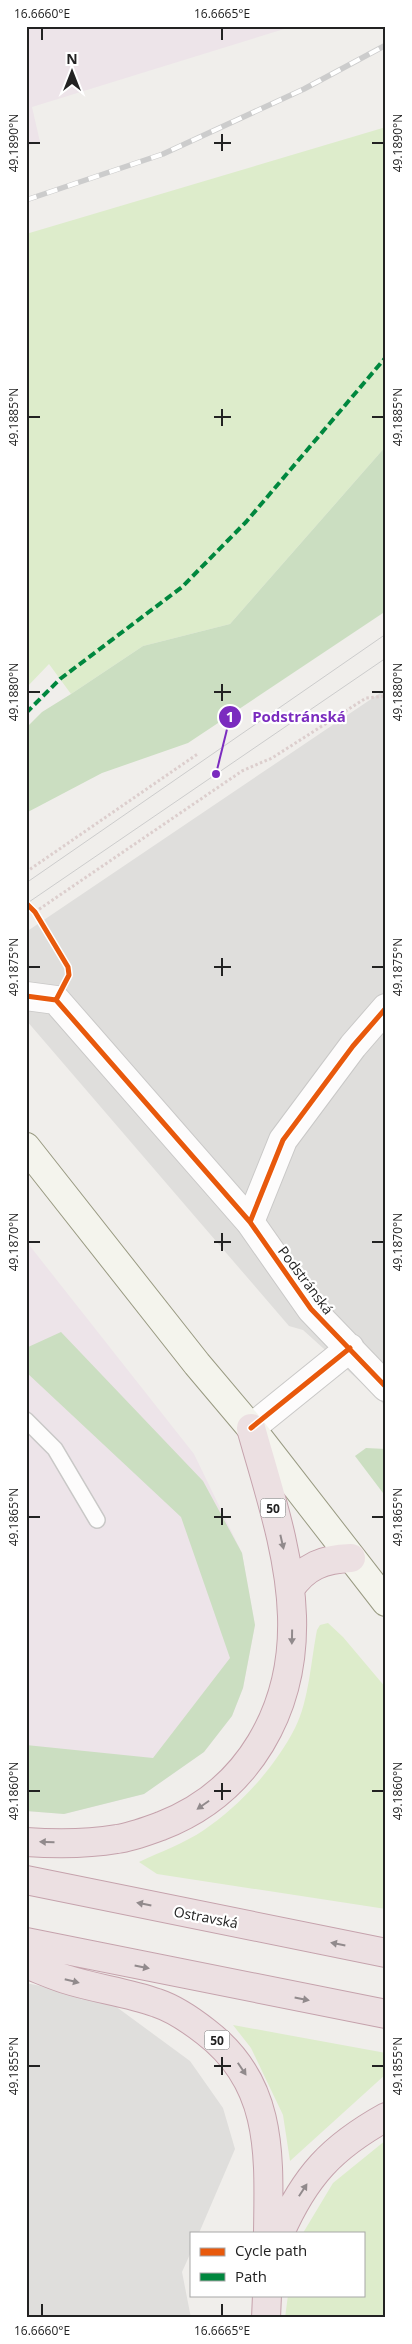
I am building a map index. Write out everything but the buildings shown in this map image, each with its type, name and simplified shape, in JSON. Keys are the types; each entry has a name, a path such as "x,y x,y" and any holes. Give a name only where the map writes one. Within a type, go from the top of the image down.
{"highway":[{"name":"50","path":"26,1842 118,1839 146,1832 195,1811 230,1783 267,1732 285,1691 292,1641 290,1589 278,1526 251,1428"},
{"path":"290,1589 298,1576 310,1567 326,1561 351,1558"},
{"name":"Ostravská","path":"26,1880 386,1953"},
{"path":"26,1942 141,1967 386,2014"},
{"name":"50","path":"26,1964 66,1979 118,1991 160,2004 181,2014 220,2042 245,2073 261,2111 269,2161 268,2232"},
{"path":"281,2232 304,2186 324,2161 355,2134 386,2117"},
{"path":"266,2318 267,2296"}],"main road":[{"path":"26,1147 196,1364 251,1428 386,1602"}],"street":[{"name":"Podstránská","path":"26,996 56,1000 250,1222 311,1309 386,1387"},
{"path":"250,1222 283,1140 353,1046 386,1008"},
{"path":"251,1428 350,1348"}],"lane":[{"path":"26,1420 55,1449 97,1520"}],"path":[{"path":"35,912 242,771 272,758 366,698 386,696"},
{"path":"26,872 199,753"},
{"path":"26,903 35,912 68,967 69,975"}],"shaded area":[{"path":"26,26 294,26 32,107 40,142 26,146"},
{"path":"386,689 386,1407 303,1330 289,1326 26,1020 26,932"},
{"path":"26,1241 194,1454 242,1553 255,1625 243,1688 232,1716 204,1752 144,1794 64,1814 26,1811"},
{"path":"26,1983 107,2000 190,2061 223,2108 235,2149 199,2232 190,2232 190,2254 182,2272 191,2318 26,2318"}],"green space":[{"path":"386,127 386,446 230,624 143,646 71,694 49,664 26,688 26,234"},
{"path":"386,446 386,611 188,743 102,773 26,813 26,728 42,712 143,646 230,624"},
{"path":"61,1332 203,1481 242,1553 255,1625 243,1688 232,1716 204,1752 144,1794 64,1814 26,1811 26,1745 153,1758 230,1658 181,1517 26,1372 26,1348"},
{"path":"366,1448 386,1449 386,1497 355,1456"},
{"path":"328,1623 343,1637 386,1688 386,1909 157,1874 139,1862 197,1835 231,1809 267,1771 287,1743 300,1717 307,1693 317,1630 320,1625"},
{"path":"233,2025 386,2053 386,2074 290,2161 283,2115 251,2048"},
{"path":"386,2140 386,2318 285,2318 288,2296 364,2296 364,2232 304,2232 333,2183"}],"tram line":[{"path":"26,883 386,634"},
{"path":"26,904 386,658"}],"railway":[{"path":"26,200 163,154 304,89 386,45"}],"marked path":[{"path":"26,713 60,679 182,587 246,522 386,357"}],"cycle path":[{"path":"26,903 35,912 68,967 69,975 56,1000"},
{"path":"26,996 56,1000 250,1222 311,1309 386,1387"},
{"path":"250,1222 283,1140 353,1046 386,1008"},
{"path":"251,1428 350,1348"}],"place":[{"name":"Podstránská","path":"216,774"}]}
